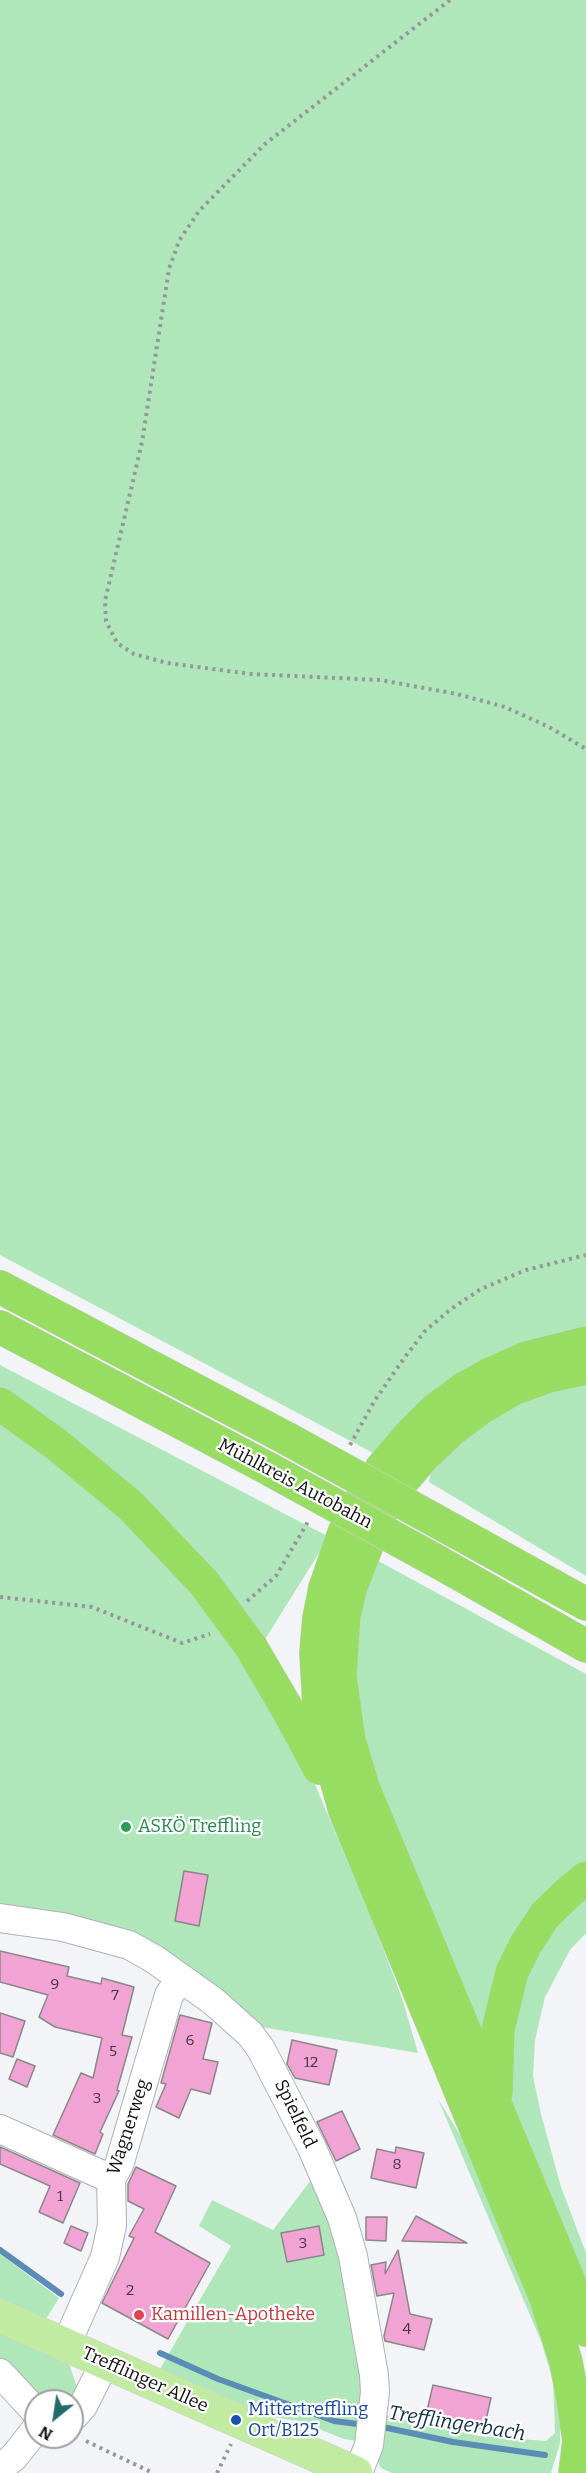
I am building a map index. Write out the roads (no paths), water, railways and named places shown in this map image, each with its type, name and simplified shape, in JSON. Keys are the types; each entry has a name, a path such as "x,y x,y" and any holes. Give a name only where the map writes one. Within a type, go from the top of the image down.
{"highway":[{"name":"Mühlkreis Autobahn","path":"0,1287 286,1438 581,1600"},
{"name":"Mühlkreis Autobahn","path":"0,1327 269,1469 586,1646"},
{"path":"575,2473 579,2441 566,2362 546,2299 345,1811 320,1722 316,1653 319,1618 330,1571 344,1533 358,1503 381,1469 408,1437 435,1410 463,1389 492,1373 526,1358 586,1343"},
{"path":"586,1368 549,1376 513,1389 481,1408 454,1428 424,1456 397,1487 377,1519 361,1558 344,1617 340,1676 349,1740 363,1787 496,2103 567,2276 586,2330"},
{"path":"0,1404 56,1444 131,1506 204,1583 251,1647 345,1811"},
{"path":"496,2103 498,2030 512,1972 526,1944 545,1915 586,1878"},
{"path":"561,2473 569,2447 574,2412"}],"main road":[{"name":"Trefflinger Allee","path":"0,2316 105,2362 361,2464"}],"street":[{"name":"Spielfeld","path":"0,1918 63,1927 129,1946 154,1959 213,2001 250,2034 273,2071 312,2148 342,2218 353,2256 374,2375 373,2415 361,2464"},
{"name":"Wagnerweg","path":"66,2345 93,2286 109,2243 112,2225 111,2179 119,2165 169,1995 181,1978"},
{"path":"0,2129 111,2179"},
{"path":"84,2404 105,2362"},
{"path":"0,2373 24,2399"},
{"path":"0,2468 14,2457 24,2444"}],"waterway":[{"name":"Trefflingerbach","path":"0,2250 61,2294"},
{"name":"Trefflingerbach","path":"160,2353 218,2379 334,2421 365,2425"},
{"name":"Trefflingerbach","path":"378,2426 453,2442 545,2455"}],"place":[{"name":"ASKÖ Treffling","path":"126,1827"},
{"name":"Kamillen-Apotheke","path":"139,2315"},
{"name":"Mittertreffling Ort/B125","path":"236,2420"}]}
